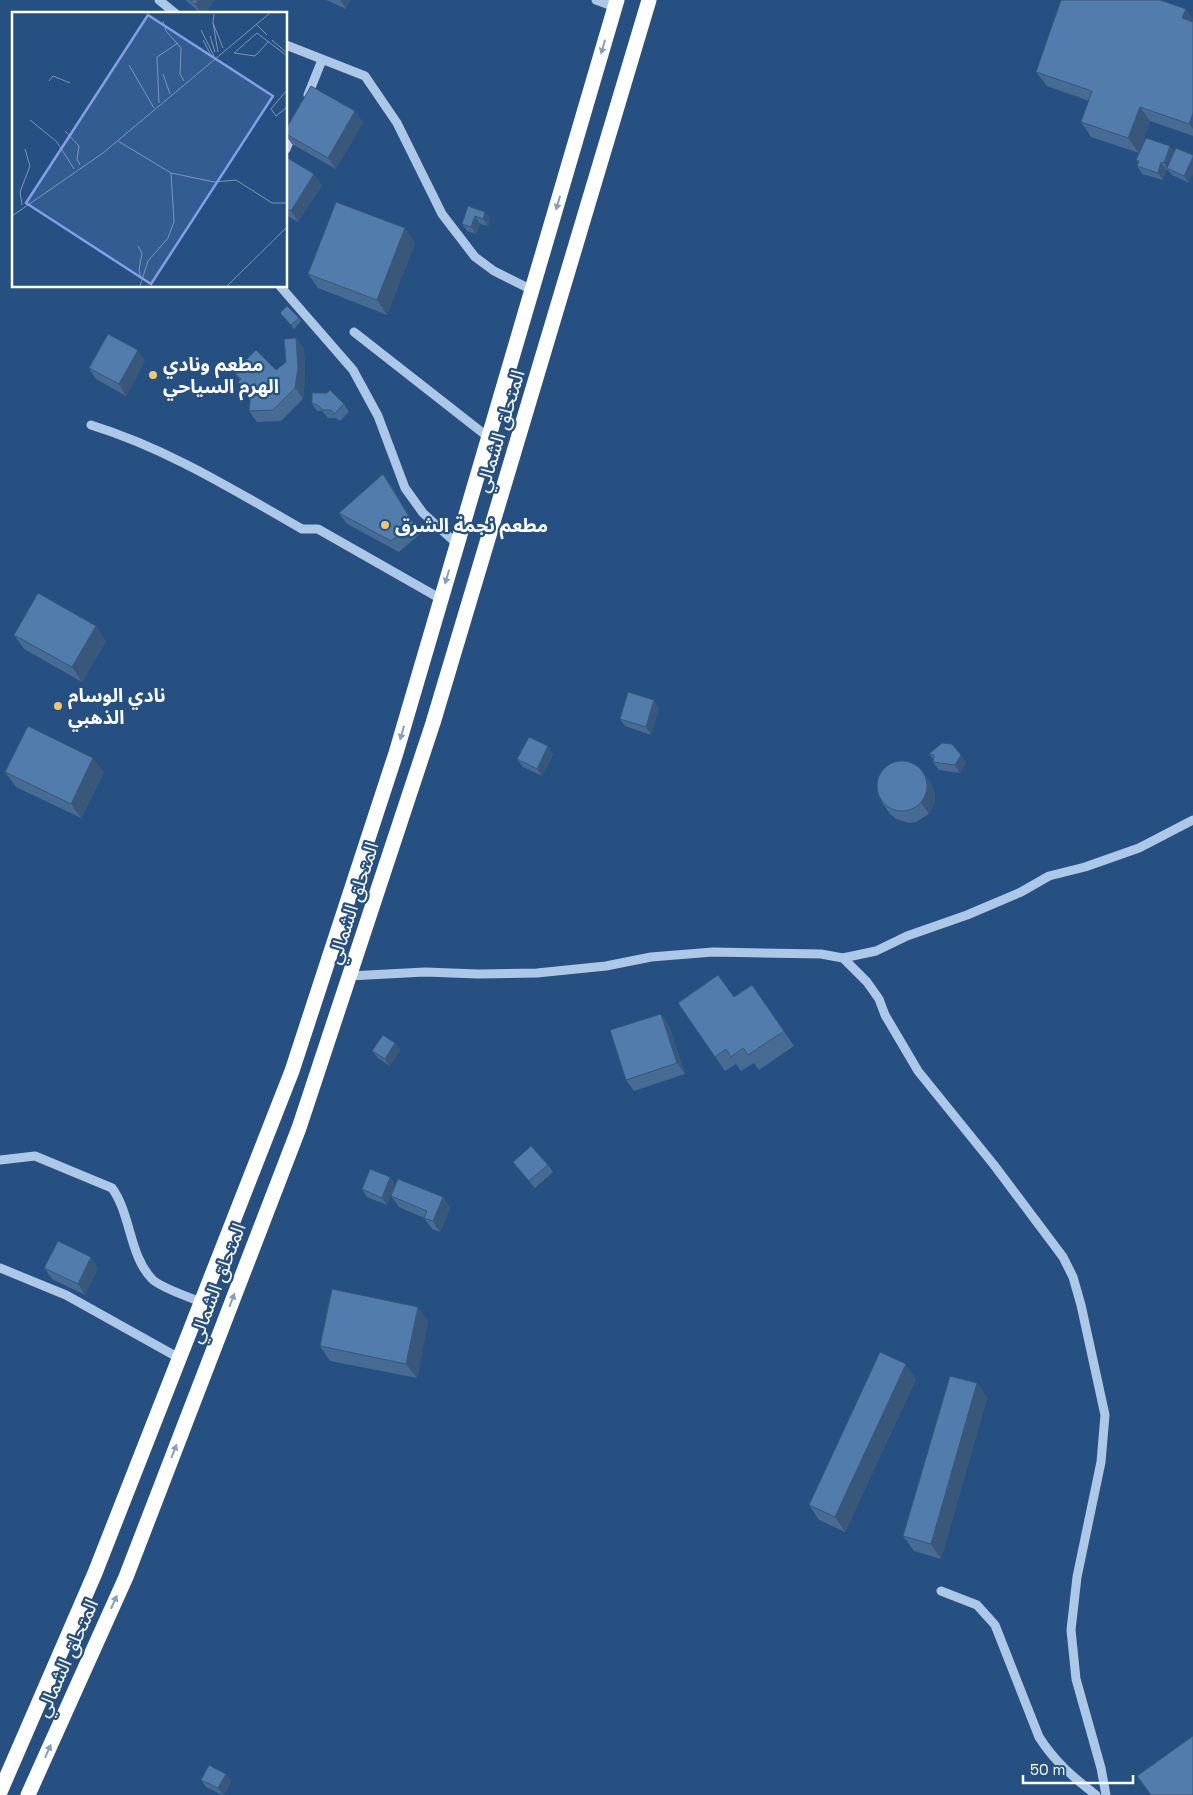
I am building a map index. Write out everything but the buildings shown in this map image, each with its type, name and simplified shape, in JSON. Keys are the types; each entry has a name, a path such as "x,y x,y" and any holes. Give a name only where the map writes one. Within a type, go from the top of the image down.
{"highway":[{"name":"المتحلق الشمالي","path":"28,1795 126,1577 299,1128 433,723 649,0"},
{"name":"المتحلق الشمالي","path":"0,1792 94,1573 304,1034 396,753 616,4"}],"street":[{"path":"159,0 174,12"},
{"path":"596,0 616,4"},
{"path":"288,46 365,76 397,123 442,214 475,257 494,271 532,290"},
{"path":"304,106 322,60"},
{"path":"288,144 297,124"},
{"path":"282,288 353,370 378,416 405,488 423,513 457,544"},
{"path":"354,332 488,437"},
{"path":"90,425 131,438 198,470 302,529 318,530 441,599"},
{"path":"349,976 425,972 478,974 537,973 606,966 651,957 713,952 822,954 843,958 876,951 907,936 967,915 1021,892 1049,876 1085,867 1132,850 1168,835 1193,820"},
{"path":"843,958 867,982 879,999 885,1015 918,1071 994,1165 1063,1257 1073,1277 1101,1389 1105,1415 1101,1462 1077,1577 1071,1630 1076,1679 1101,1768 1106,1795"},
{"path":"0,1160 35,1156 112,1188 119,1198 142,1262 153,1280 201,1302"},
{"path":"0,1268 66,1295 179,1358"},
{"path":"941,1590 978,1605 995,1625 1040,1737 1049,1753 1061,1766 1096,1795"}],"place":[{"name":"مطعم ونادي الهرم السياحي","path":"153,375"},
{"name":"مطعم نجمة الشرق","path":"385,525"},
{"name":"نادي الوسام الذهبي","path":"58,706"}]}
